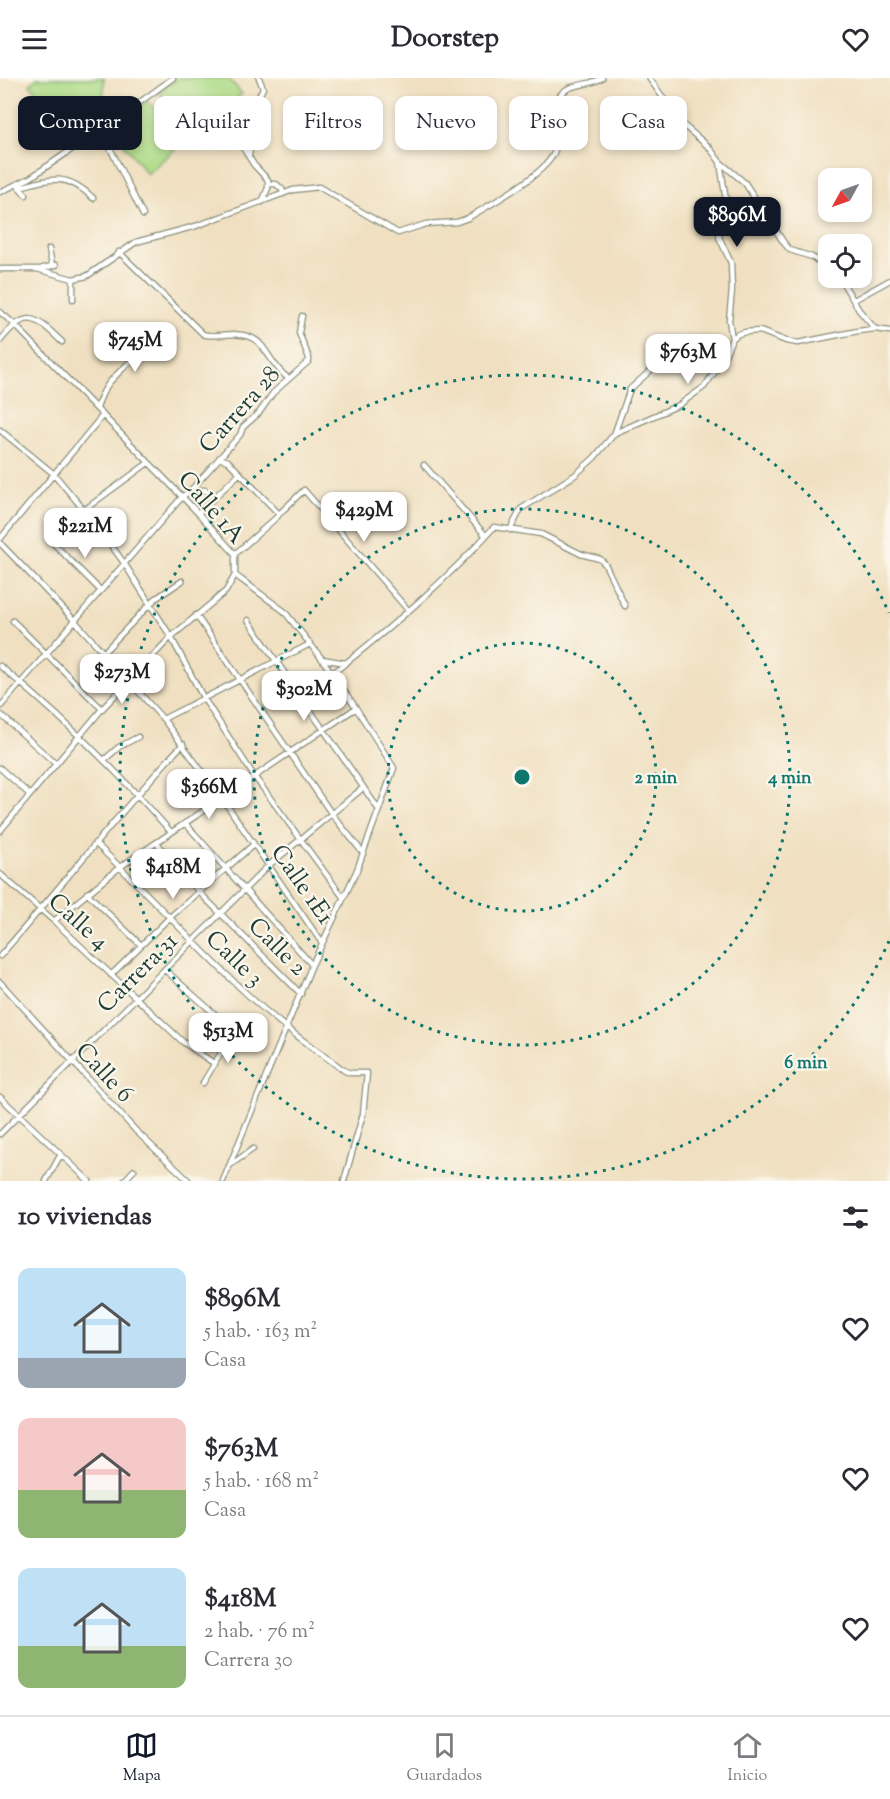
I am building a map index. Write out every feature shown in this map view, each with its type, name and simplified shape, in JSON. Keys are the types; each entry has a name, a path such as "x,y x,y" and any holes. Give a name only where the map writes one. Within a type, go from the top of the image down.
{"street":[{"path":"142,100 173,78"},
{"path":"259,78 263,88 259,96"},
{"path":"37,269 73,279 87,276 136,242 196,226 301,188 319,187 398,233 426,224 457,222 468,218 534,176 549,162 555,150 559,97 567,88 594,83 602,78"},
{"path":"649,78 682,124 745,183 790,250 812,256 818,260"},
{"path":"18,186 71,150"},
{"path":"111,150 143,215"},
{"path":"246,150 269,184"},
{"path":"249,155 250,150"},
{"path":"615,433 679,405 704,387 722,362 732,339 729,320 732,290 731,263 719,237 727,207 720,162"},
{"path":"0,192 58,178 81,187 93,198"},
{"path":"269,184 276,184 282,189 283,194"},
{"path":"262,202 269,184"},
{"path":"18,186 26,195"},
{"path":"0,269 37,269 54,265 50,249"},
{"path":"119,252 203,334 208,336 224,333 239,334 260,342 276,368 288,378"},
{"path":"73,279 73,298"},
{"path":"854,300 890,280"},
{"path":"846,288 859,310 875,329"},
{"name":"Calle 1A","path":"0,312 104,415 198,513 235,554 235,575 284,611 322,659 356,708 394,770 379,810"},
{"name":"Carrera 28","path":"0,707 182,497 240,435 243,427 259,412 273,393 305,364 309,358 299,333 302,316"},
{"path":"0,340 14,324 26,319 37,320 62,342"},
{"path":"732,339 745,332 760,331 798,343 875,329 890,331"},
{"path":"97,408 102,391 116,373 130,361 131,348 127,331"},
{"path":"510,530 521,509 575,475 594,458 615,433 630,389 650,371"},
{"path":"0,541 104,415"},
{"path":"0,430 54,474 94,522 124,563 171,637 204,699 255,776 343,897"},
{"path":"219,458 228,461 279,514"},
{"path":"84,510 148,463"},
{"path":"424,465 486,536"},
{"path":"198,513 240,473"},
{"path":"191,490 205,490 215,496"},
{"path":"235,554 304,490 408,610"},
{"path":"332,674 408,610 494,526 541,534 581,554 600,559 605,564 625,606"},
{"name":"Calle 1E1","path":"0,541 163,719 222,798 322,943"},
{"path":"54,544 100,590"},
{"path":"0,831 102,709 171,637 226,591 235,575"},
{"path":"103,653 155,599 182,581"},
{"path":"196,615 331,813 363,853"},
{"path":"224,1181 312,965 363,853 379,810 248,620"},
{"path":"13,621 102,709"},
{"path":"163,719 310,644"},
{"path":"322,659 346,663"},
{"path":"0,666 105,760 171,832"},
{"path":"54,921 120,867 356,708"},
{"path":"0,714 56,764"},
{"path":"105,760 119,747 138,737"},
{"path":"0,956 137,793 183,744"},
{"path":"0,768 29,795"},
{"name":"Carrera 31","path":"0,1134 268,866 363,788"},
{"path":"0,818 7,824"},
{"path":"185,823 312,965"},
{"name":"Calle 3","path":"95,843 192,942 286,1028 345,1071 366,1073 363,1114 344,1181"},
{"name":"Calle 2","path":"157,843 199,892 301,994"},
{"path":"111,975 169,918 253,845"},
{"name":"Calle 4","path":"0,874 54,921 183,1042 215,1064"},
{"path":"87,892 141,945"},
{"path":"165,970 233,1029 234,1032 203,1083"},
{"name":"Calle 6","path":"0,982 136,1131 189,1181"},
{"path":"0,1096 89,1181"},
{"path":"229,1166 254,1149"},
{"path":"46,1181 61,1154"},
{"path":"124,1181 134,1170"}],"green space":[{"path":"37,78 104,78 103,96 42,96 30,85"},
{"path":"178,78 228,78 242,94 239,96 163,96 159,92"},
{"path":"146,101 154,107 154,150 174,150 147,174 128,150 142,150 142,105"}]}
